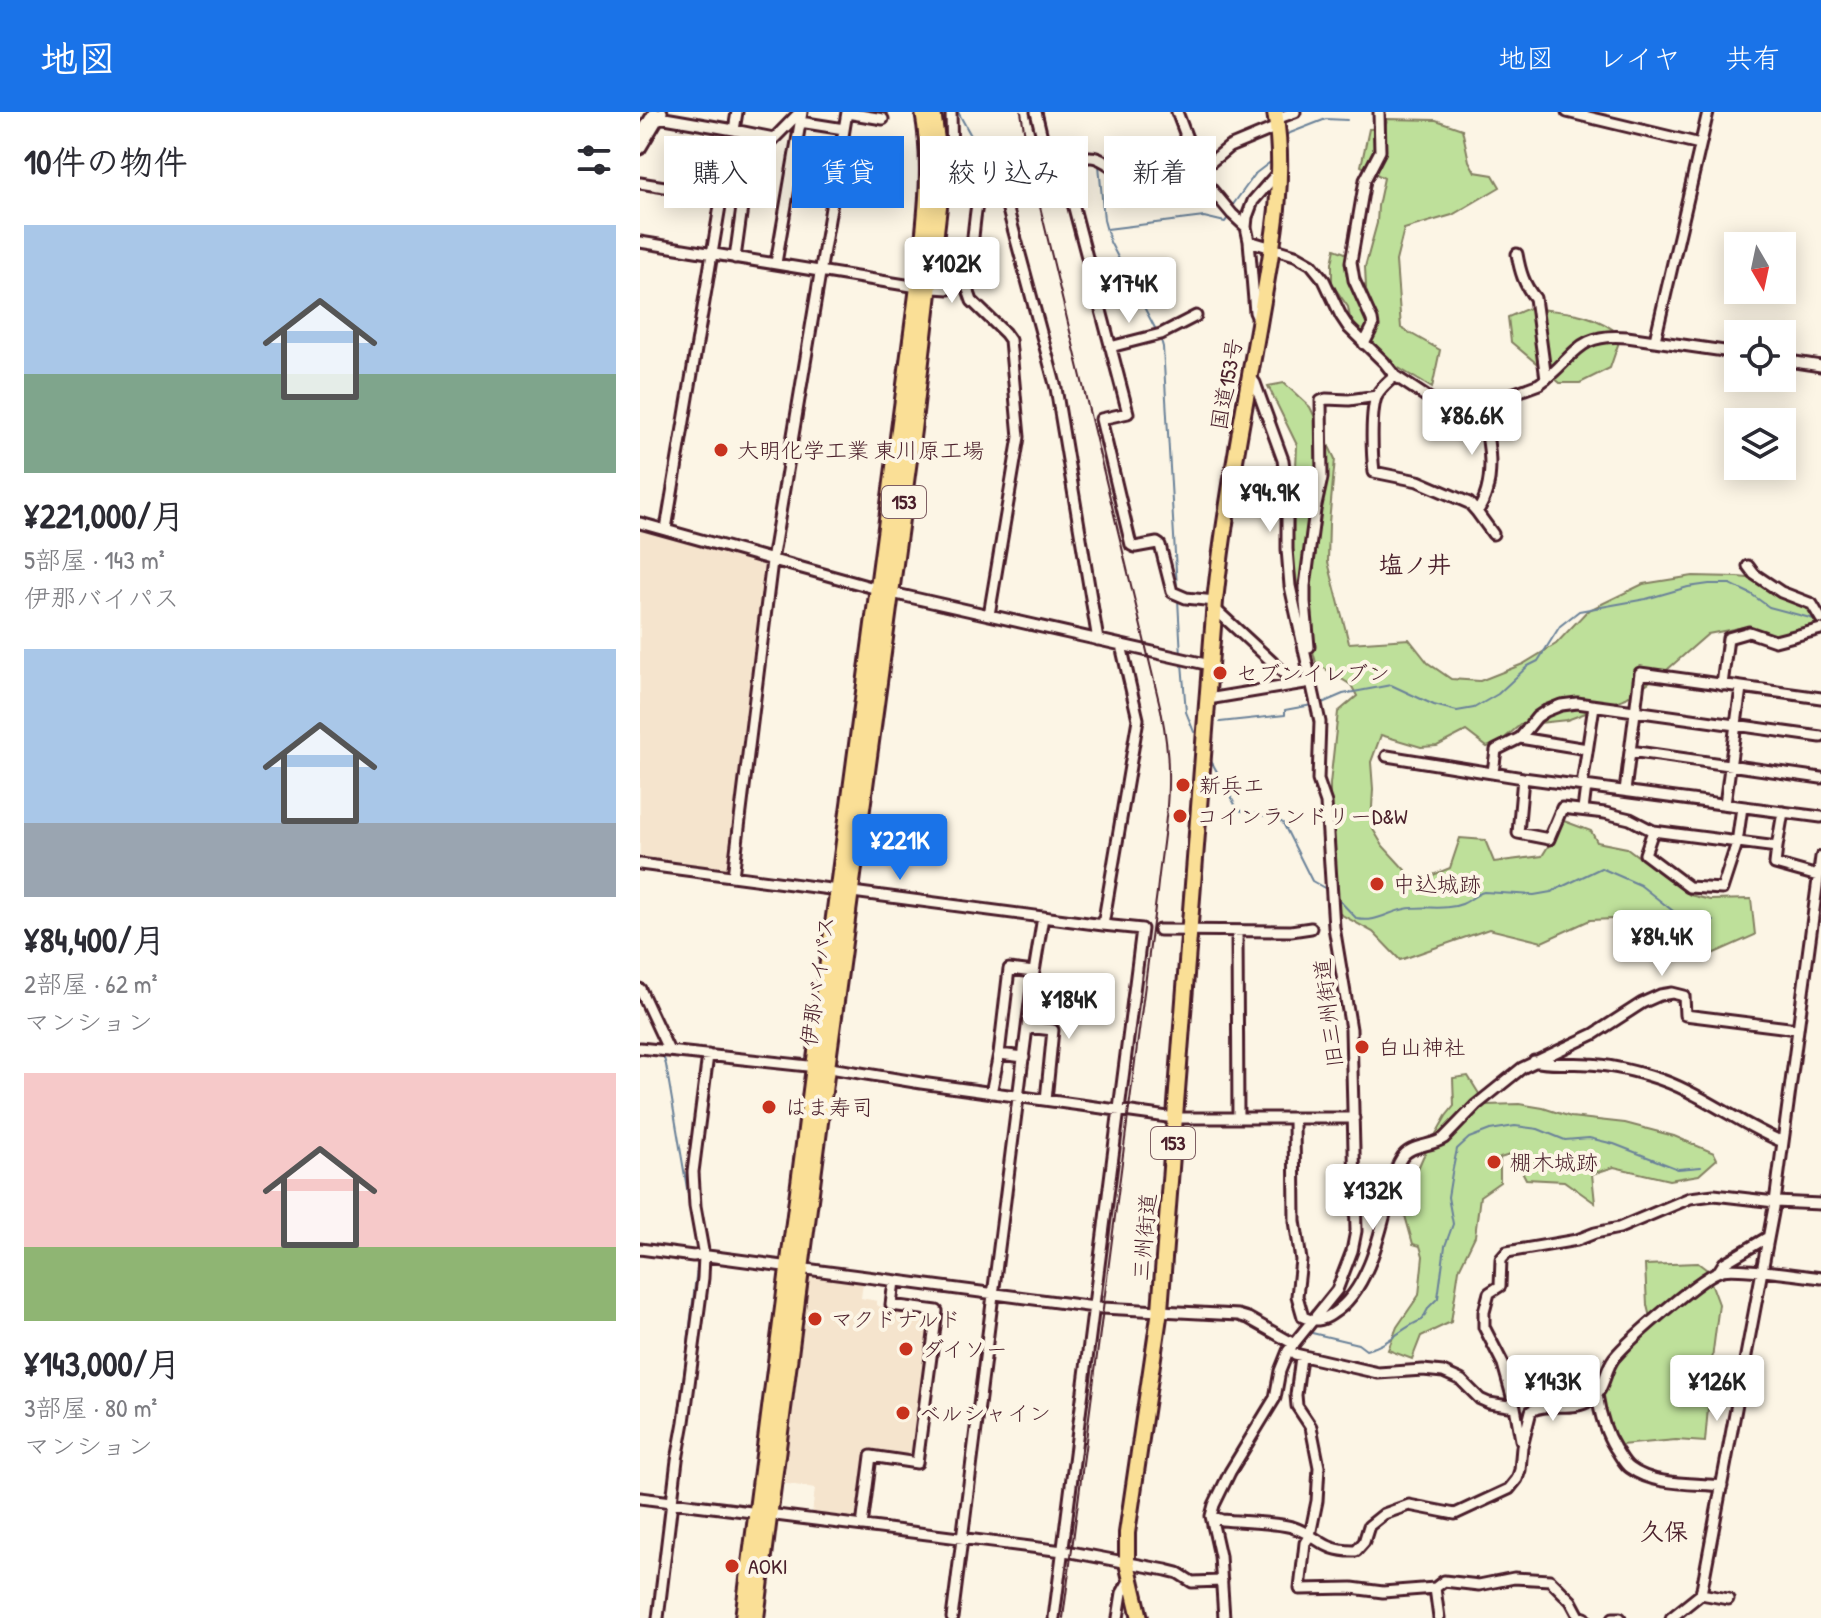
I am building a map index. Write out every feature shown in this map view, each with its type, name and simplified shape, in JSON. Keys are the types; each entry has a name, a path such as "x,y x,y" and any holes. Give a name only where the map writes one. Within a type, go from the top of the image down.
{"highway":[{"name":"伊那バイパス","path":"743,1618 763,1514 884,592 913,430 924,288 927,145 923,112"},
{"name":"伊那バイパス","path":"924,288 940,198 939,154 933,112"},
{"name":"国道153号","path":"1210,665 1214,604 1230,487 1278,206 1280,170 1276,119"},
{"name":"三州街道","path":"1140,1618 1127,1563 1127,1533 1160,1310 1210,665"},
{"name":"伊那バイパス","path":"756,1618 763,1514"}],"street":[{"path":"734,130 737,112"},
{"path":"951,112 951,136"},
{"path":"1036,112 1042,136"},
{"path":"1088,157 1093,156 1127,175 1144,179 1171,175 1184,161 1185,134 1177,112"},
{"path":"1216,156 1276,119 1295,112"},
{"path":"1364,344 1373,326 1354,280 1351,262 1365,180 1380,151 1379,112"},
{"path":"1567,112 1700,144"},
{"path":"1655,340 1708,112"},
{"path":"843,136 847,113 883,119"},
{"path":"658,114 764,136"},
{"path":"640,135 658,114"},
{"path":"640,149 658,114"},
{"path":"800,115 844,129"},
{"path":"776,136 800,115"},
{"path":"776,263 800,115"},
{"path":"1259,322 1255,312 1246,227 1253,201 1280,170"},
{"path":"640,183 664,187"},
{"path":"1216,195 1246,227"},
{"path":"666,529 720,208"},
{"path":"735,258 742,208"},
{"path":"733,876 772,561 831,208"},
{"path":"977,208 970,267 965,281 972,301 1010,340 1019,437 989,615"},
{"path":"1008,208 1056,388 1098,640"},
{"path":"1074,208 1128,413 1101,419 1131,545 1160,545 1171,589 1178,595 1214,604 1296,684"},
{"path":"1249,241 1301,257 1315,267 1341,316 1364,344 1395,376 1442,407 1454,411 1466,411 1525,390 1546,379 1575,350 1595,338 1612,335 1724,351"},
{"path":"640,242 924,288 949,289 965,281"},
{"path":"1517,254 1521,274 1535,298 1546,379"},
{"path":"1110,347 1159,334 1196,316"},
{"path":"1796,362 1821,366"},
{"name":"旧三州街道","path":"1211,1516 1230,1472 1275,1398 1284,1359 1337,1290 1356,1231 1351,1029 1334,927 1326,803 1318,780 1320,722 1290,586 1283,460 1250,376"},
{"path":"1395,376 1377,396 1372,457 1374,472 1418,481 1469,503 1493,534"},
{"path":"1208,699 1311,682 1314,672 1307,635 1305,586 1322,478 1321,401 1377,396"},
{"path":"1477,512 1485,501 1490,472 1481,406"},
{"path":"640,523 884,592 1210,665"},
{"path":"1748,566 1754,574 1781,592 1812,604 1821,619"},
{"path":"1722,685 1728,638 1749,632 1775,641 1821,629"},
{"path":"1103,925 1138,719 1121,645"},
{"path":"1625,791 1640,673 1821,698"},
{"path":"1725,804 1741,688"},
{"path":"1493,772 1496,750 1520,738 1546,711 1577,703 1821,737"},
{"path":"1583,810 1587,749 1594,706"},
{"path":"1520,738 1587,749"},
{"path":"1630,751 1821,778"},
{"path":"1387,756 1523,778 1821,817"},
{"path":"1523,778 1518,833 1549,839 1562,808 1630,819 1653,831 1777,847"},
{"path":"1653,831 1645,854 1689,887 1722,889 1737,843 1742,807"},
{"path":"1783,812 1775,864 1818,876"},
{"path":"1671,1618 1701,1594 1775,1202 1821,857"},
{"path":"640,864 1142,929 1054,1618"},
{"path":"952,1618 1043,917"},
{"path":"1159,930 1237,932 1311,928"},
{"path":"1237,932 1238,1118"},
{"path":"991,1093 1009,969 1034,972"},
{"path":"640,989 664,1050"},
{"path":"1294,1118 1295,1221 1301,1260 1297,1296 1303,1317 1312,1321 1323,1320 1347,1303 1359,1287 1396,1171 1405,1153 1444,1138 1476,1105 1522,1068 1594,1034 1642,1003 1672,993 1684,996 1685,1015 1797,1029"},
{"path":"1027,1027 1053,1030 1046,1100"},
{"path":"640,1048 820,1068 1175,1118 1354,1118"},
{"path":"999,1054 1024,1057"},
{"path":"658,1618 703,1278 693,1172 708,1055"},
{"path":"1534,1061 1545,1064 1591,1064 1654,1077 1682,1088 1783,1142"},
{"path":"1522,1447 1503,1364 1484,1327 1486,1302 1489,1293 1500,1286 1501,1259 1507,1252 1577,1240 1619,1228 1690,1198 1714,1195 1821,1204"},
{"path":"1719,1271 1724,1263 1768,1237"},
{"path":"640,1249 1094,1306 1238,1315 1248,1318 1301,1357 1378,1373 1443,1372 1461,1380 1480,1399 1515,1407"},
{"path":"1211,1516 1222,1520 1290,1526 1334,1550 1356,1551 1364,1542 1369,1526 1384,1514 1409,1505 1455,1514 1470,1509 1509,1489 1517,1479 1531,1411 1540,1406 1587,1403 1597,1395 1613,1360 1688,1291 1725,1269 1821,1278"},
{"path":"862,1526 871,1456 917,1463 937,1311 891,1305 894,1281"},
{"path":"1301,1357 1297,1406 1311,1427 1319,1467 1317,1501 1310,1535 1305,1543 1300,1589 1352,1588 1383,1592 1435,1588 1444,1581 1479,1585 1514,1578 1550,1580 1571,1601 1579,1616 1585,1618"},
{"path":"1597,1395 1611,1441 1628,1467 1648,1477 1666,1481 1722,1486"},
{"path":"640,1498 1063,1551 1166,1570 1192,1582 1222,1581"},
{"path":"1211,1516 1220,1556 1224,1618"},
{"path":"1118,1618 1122,1593 1130,1579"},
{"path":"1435,1588 1439,1618"},
{"path":"1701,1594 1728,1599"},
{"path":"1613,1618 1620,1618"}],"shaded area":[{"path":"640,528 767,564 732,873 640,863"},
{"path":"808,1274 859,1280 863,1283 861,1298 877,1301 877,1306 932,1315 915,1456 911,1459 867,1454 858,1521 812,1515 815,1488 781,1483"}],"green space":[{"path":"1387,119 1436,120 1462,129 1469,161 1475,172 1493,175 1500,187 1452,215 1404,229 1396,261 1401,328 1440,350 1432,388 1397,367 1362,334 1332,284 1335,249 1348,254 1366,288 1365,267 1377,223 1384,178 1361,166 1369,129 1385,128"},
{"path":"1529,308 1589,317 1621,336 1610,368 1580,383 1560,383 1511,342 1508,317"},
{"path":"1284,383 1310,407 1335,459 1328,562 1349,643 1409,639 1428,663 1451,679 1480,681 1523,664 1556,644 1587,611 1643,584 1693,576 1775,581 1821,616 1821,620 1787,643 1773,644 1744,627 1708,634 1668,669 1626,698 1567,720 1520,725 1500,742 1487,747 1466,731 1437,746 1421,747 1381,735 1371,762 1371,826 1383,846 1416,882 1450,868 1460,838 1485,840 1494,862 1542,856 1564,821 1591,831 1597,842 1627,848 1690,895 1710,900 1751,899 1755,935 1710,955 1666,944 1638,918 1590,920 1542,942 1489,929 1400,960 1373,932 1338,913 1330,784 1338,712 1357,696 1351,685 1316,663 1302,610 1292,556 1297,445 1268,386"},
{"path":"1468,1076 1486,1105 1519,1104 1571,1117 1625,1123 1674,1136 1714,1153 1717,1159 1699,1175 1669,1180 1614,1167 1592,1174 1595,1203 1564,1181 1526,1179 1513,1154 1500,1158 1500,1182 1480,1196 1475,1236 1459,1269 1451,1322 1421,1336 1412,1359 1388,1350 1397,1327 1419,1295 1423,1256 1420,1246 1413,1244 1402,1205 1423,1157 1454,1106 1453,1078"},
{"path":"1698,1263 1706,1269 1719,1304 1705,1442 1676,1440 1621,1445 1607,1423 1602,1393 1616,1365 1652,1326 1647,1305 1645,1265"}],"waterway":[{"path":"958,112 971,136"},
{"path":"1285,135 1326,119 1347,120"},
{"path":"1232,206 1256,173 1273,160"},
{"path":"1099,165 1104,220 1110,242 1156,330"},
{"path":"1107,229 1204,217 1225,222 1227,219"},
{"path":"1161,340 1177,588"},
{"path":"1322,703 1343,694 1391,685 1434,705 1457,711 1474,708 1498,694 1528,666 1538,661 1560,626 1579,611 1646,599 1688,587 1730,584 1769,607 1814,619"},
{"path":"1178,599 1181,656"},
{"path":"1182,663 1186,712 1194,732"},
{"path":"1220,722 1285,715 1285,710 1312,705"},
{"path":"1210,759 1238,810 1275,818 1283,823 1312,881 1328,890"},
{"path":"1337,898 1357,919 1370,920 1405,909 1455,906 1484,892 1534,895 1551,892 1601,868 1640,885 1687,922 1699,924 1714,921"},
{"path":"640,1000 660,1045"},
{"path":"663,1055 698,1253"},
{"path":"1312,1333 1358,1344 1366,1350 1422,1320 1438,1298 1445,1246 1453,1224 1448,1197 1452,1173 1457,1149 1469,1138 1490,1130 1515,1126 1538,1129 1565,1140 1589,1138 1614,1144 1678,1169 1701,1167"},
{"path":"675,1448 698,1260"},
{"path":"652,1618 665,1520"}],"railway":[{"path":"1021,112 1030,165 1161,710 1168,764 1164,832 1063,1618"}],"place":[{"name":"大明化学工業 東川原工場","path":"721,450"},
{"name":"セブンイレブン","path":"1220,673"},
{"name":"新兵エ","path":"1183,785"},
{"name":"コインランドリーD&W","path":"1180,816"},
{"name":"中込城跡","path":"1377,884"},
{"name":"白山神社","path":"1362,1047"},
{"name":"はま寿司","path":"769,1107"},
{"name":"棚木城跡","path":"1494,1162"},
{"name":"マクドナルド","path":"815,1319"},
{"name":"ダイソー","path":"906,1349"},
{"name":"ベルシャイン","path":"903,1413"},
{"name":"AOKI","path":"732,1566"}],"district":[{"name":"塩ノ井","path":"1415,565"},
{"name":"久保","path":"1664,1532"}]}
